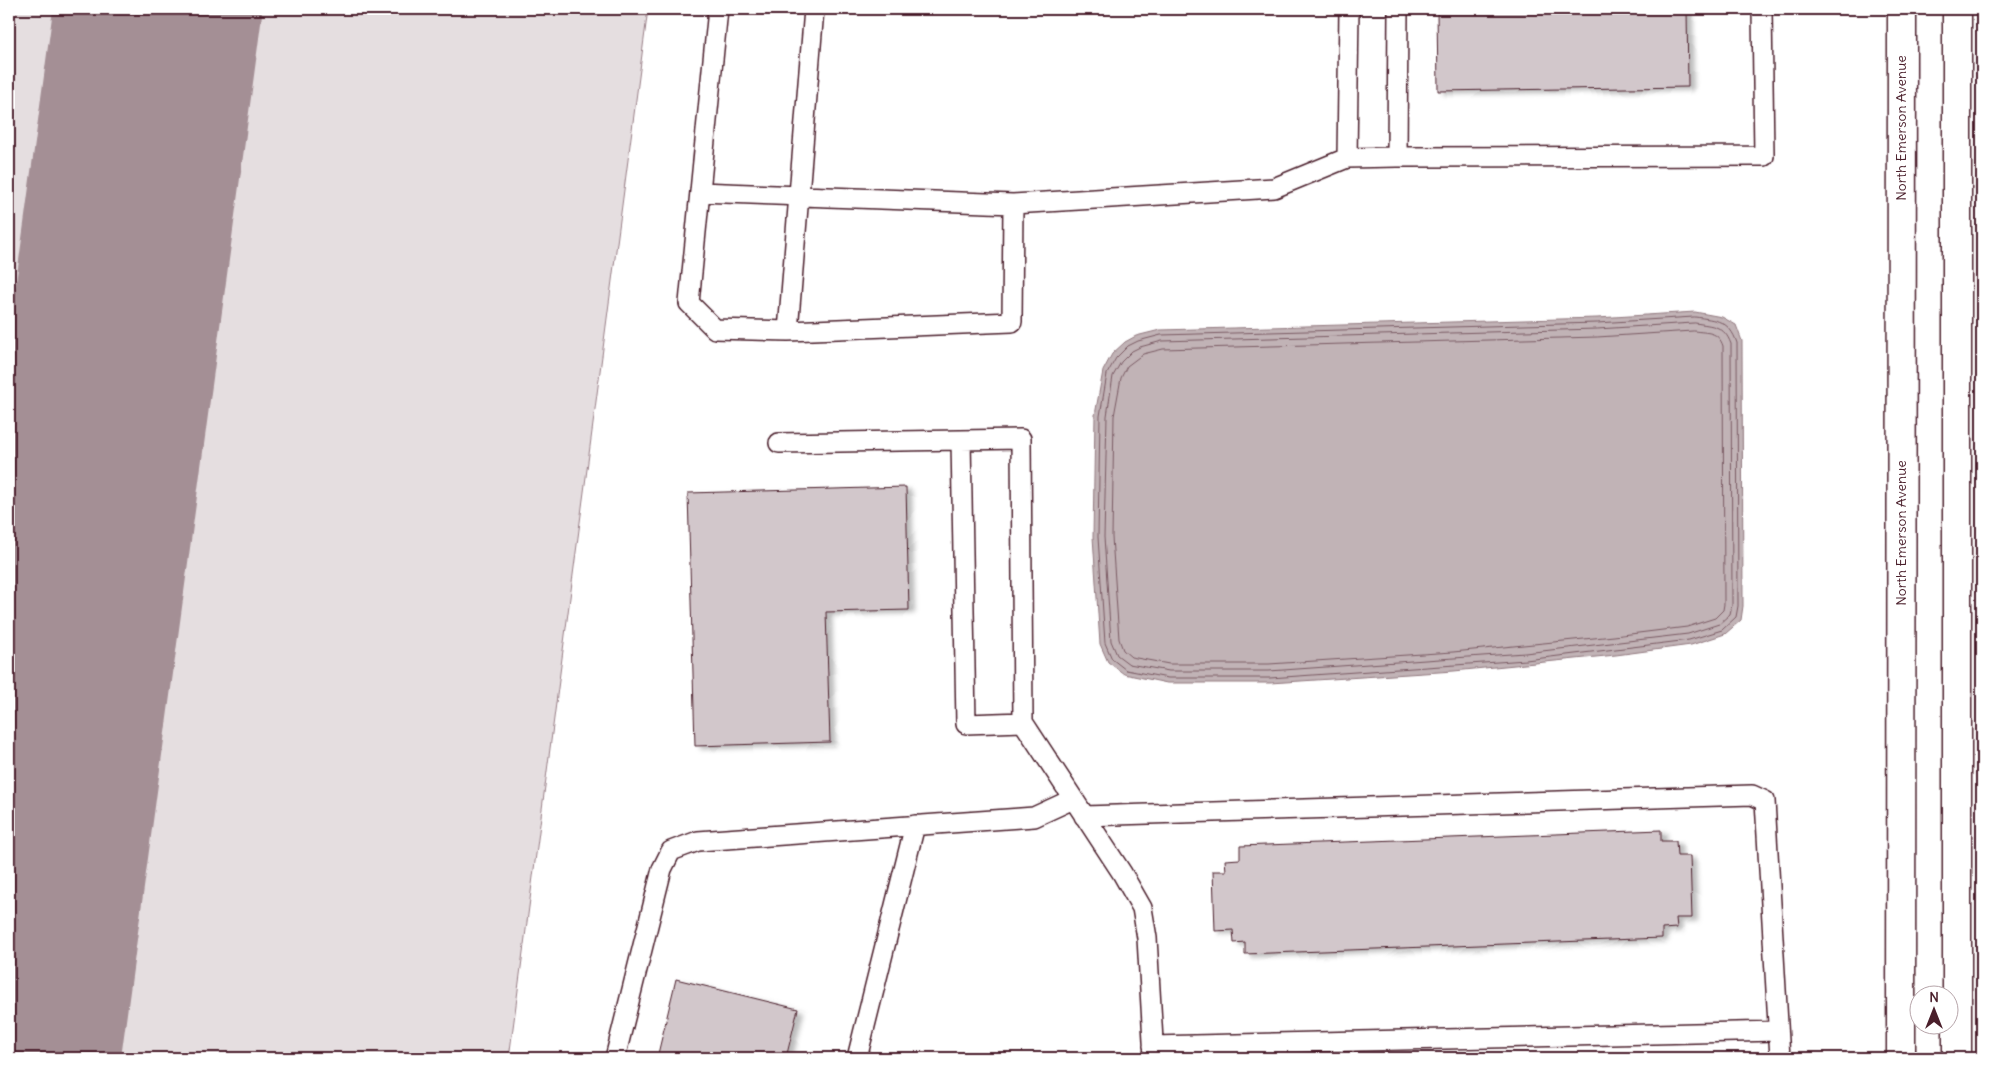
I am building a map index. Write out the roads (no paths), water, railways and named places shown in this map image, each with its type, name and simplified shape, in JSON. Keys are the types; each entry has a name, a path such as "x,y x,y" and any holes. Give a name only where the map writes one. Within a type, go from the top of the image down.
{"main road":[{"name":"North Emerson Avenue","path":"1901,1058 1902,9"},
{"path":"1957,9 1958,1058"}],"lane":[{"path":"718,9 689,303 715,329 788,332 1012,322 1013,204"},
{"path":"788,332 814,9"},
{"path":"1347,158 1349,9"},
{"path":"1397,157 1398,9"},
{"path":"700,192 1013,204 1274,188 1347,158 1764,156 1762,9"},
{"path":"779,443 1021,439 1023,722 1122,873 1142,908 1147,938 1154,1052 1778,1031"},
{"path":"960,440 966,724 1023,722"},
{"path":"1084,816 1752,795 1765,801 1780,1058"},
{"path":"615,1058 662,869 671,852 698,841 1034,817 1073,799"},
{"path":"857,1058 915,825"}],"water":[{"path":"1695,312 1722,317 1736,325 1742,341 1743,606 1741,620 1725,634 1691,645 1616,655 1454,671 1270,683 1167,683 1124,674 1108,662 1100,644 1093,537 1095,415 1103,371 1112,354 1125,342 1136,336 1160,330 1597,318"}]}
